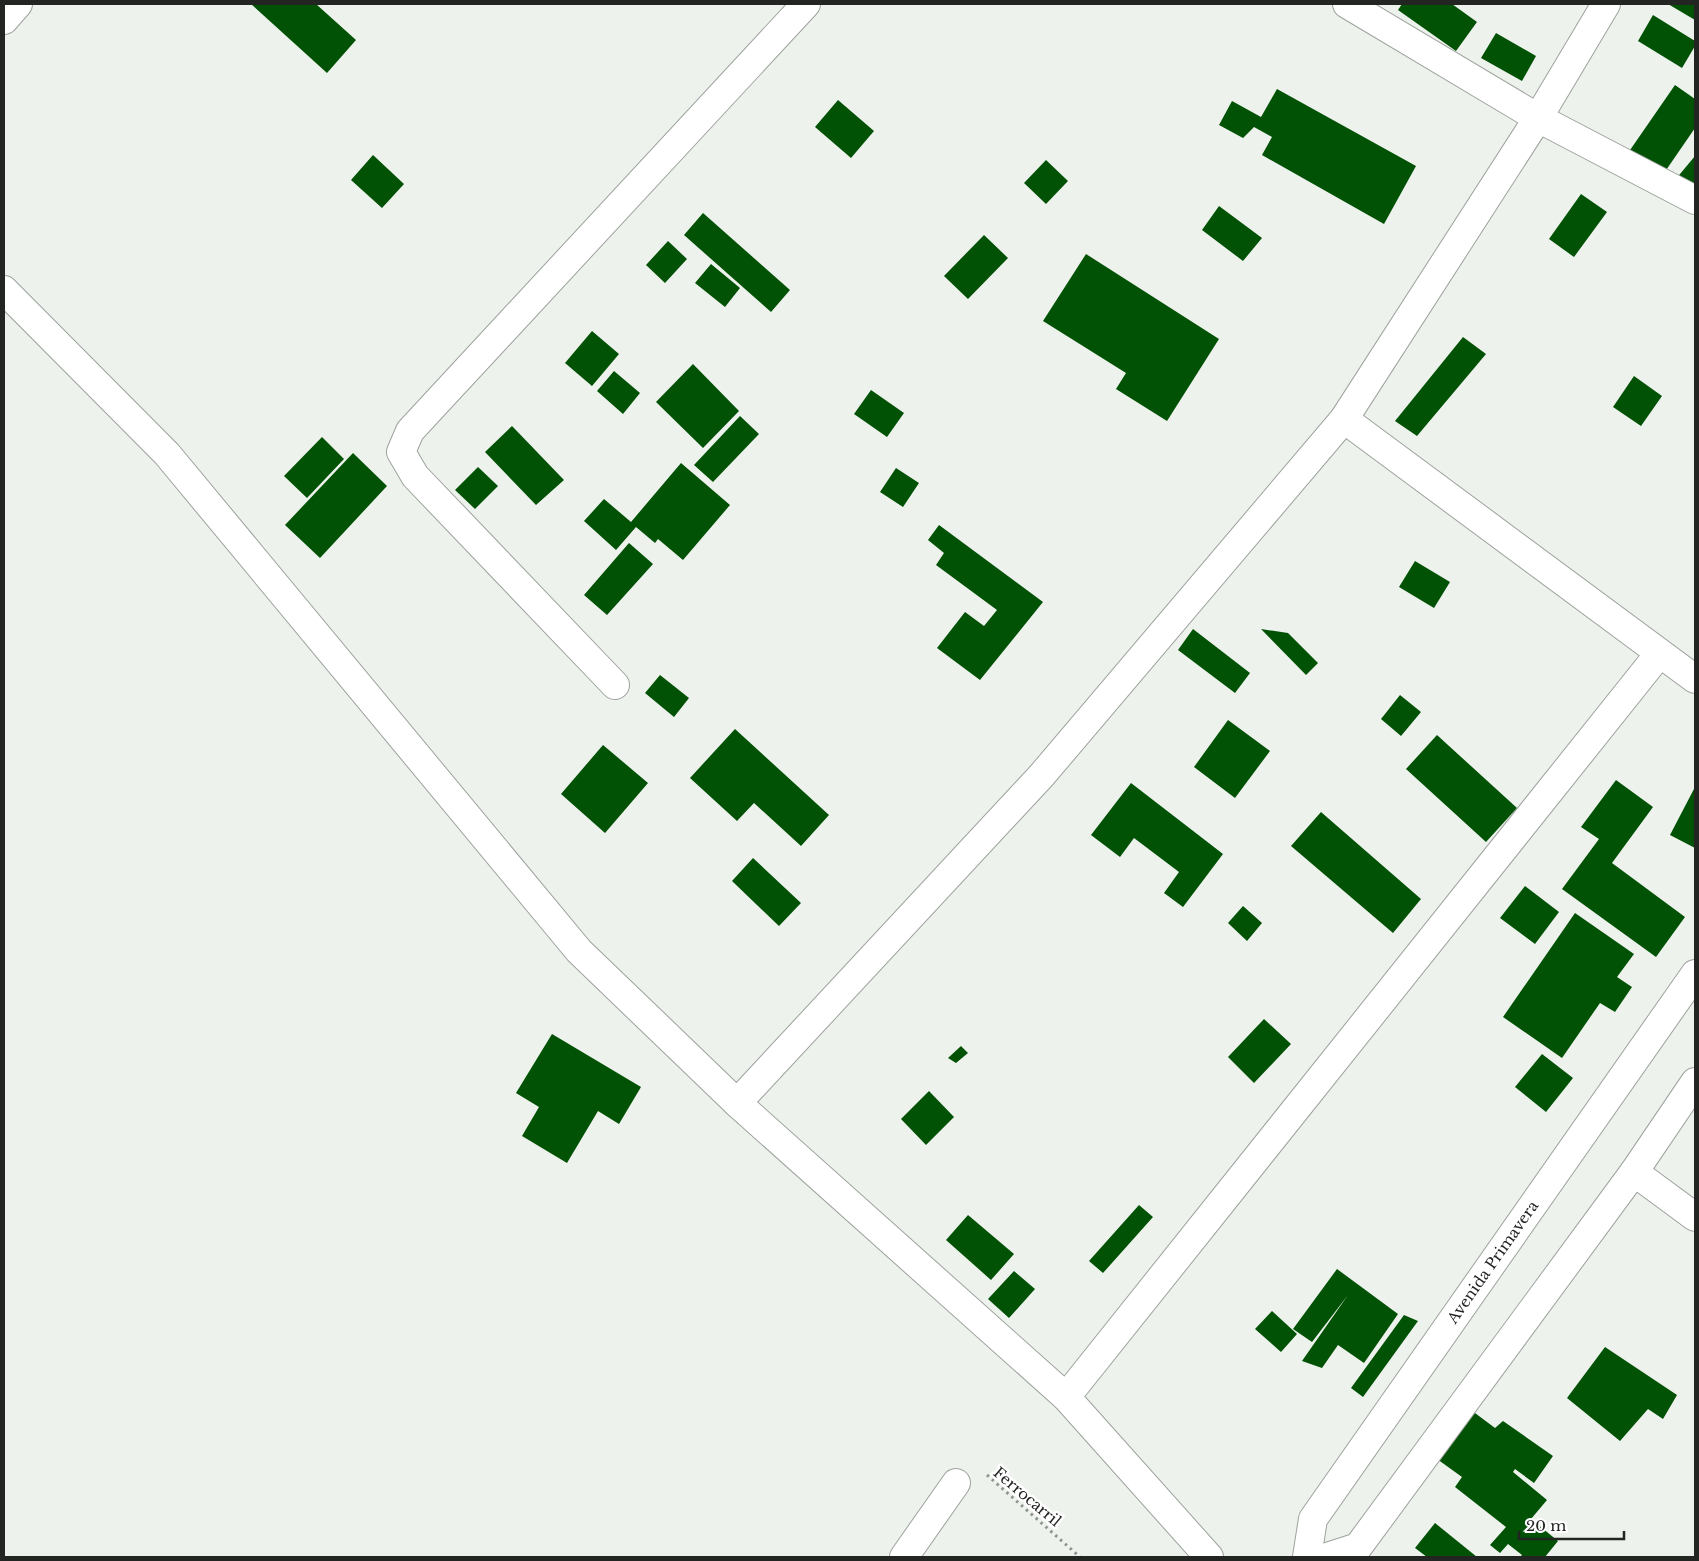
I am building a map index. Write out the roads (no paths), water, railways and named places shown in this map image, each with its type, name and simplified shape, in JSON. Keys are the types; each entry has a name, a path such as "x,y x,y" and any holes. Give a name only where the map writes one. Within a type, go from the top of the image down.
{"street":[{"path":"4,20 18,4"},
{"path":"615,685 415,476 401,452 410,431 806,4"},
{"path":"1347,4 1538,118 1695,200"},
{"path":"737,1103 1042,775 1344,418 1538,118 1606,4"},
{"path":"4,290 167,454 579,950 737,1103 1066,1397 1209,1557"},
{"path":"1344,418 1660,654 1695,678"},
{"path":"1066,1397 1660,654"},
{"name":"Avenida Primavera","path":"1307,1557 1313,1518 1695,974"},
{"path":"1327,1557 1358,1547 1634,1172 1695,1082"},
{"path":"1634,1172 1695,1217"},
{"path":"904,1557 956,1483"}]}
